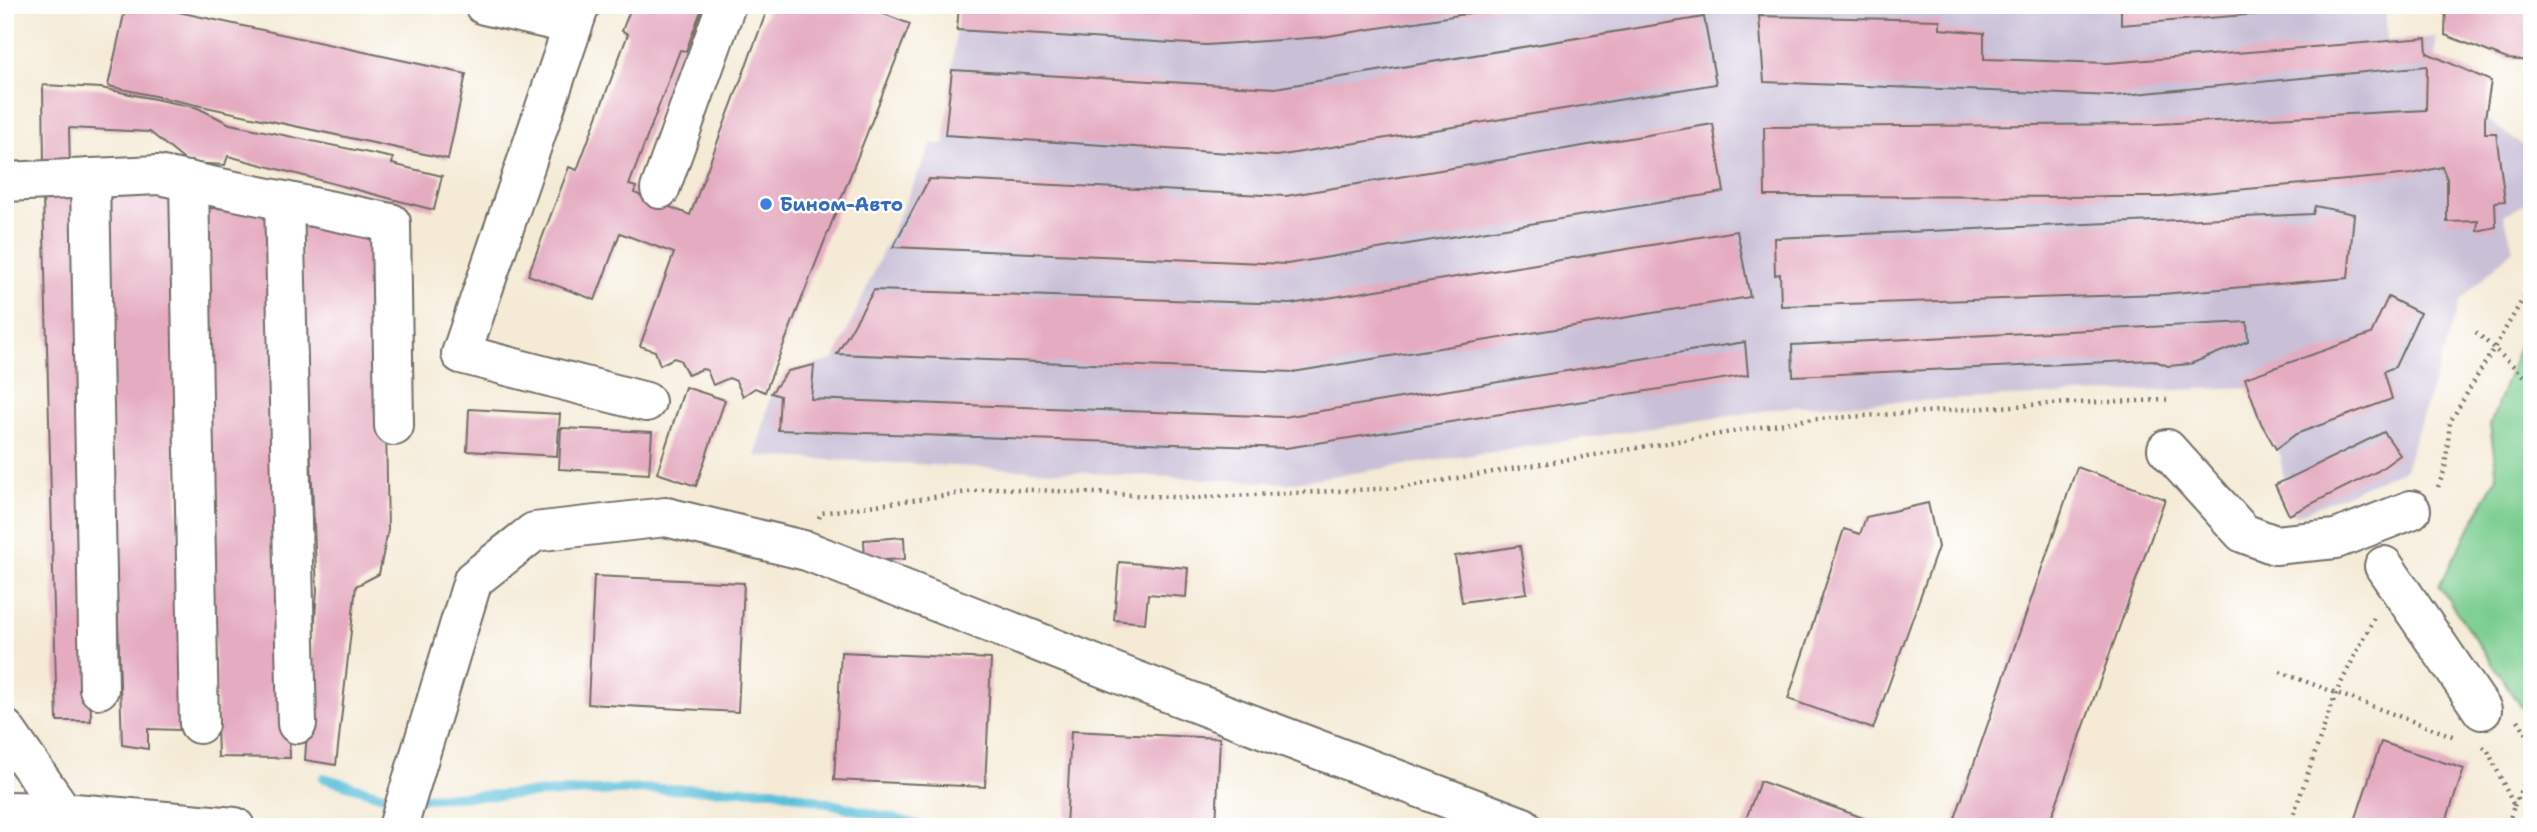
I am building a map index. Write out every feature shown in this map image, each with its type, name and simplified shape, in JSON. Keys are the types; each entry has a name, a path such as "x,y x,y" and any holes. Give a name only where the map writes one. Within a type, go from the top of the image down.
{"lane":[{"path":"484,5 576,15 461,354 646,402"},
{"path":"660,189 726,5"},
{"path":"5,182 158,175 391,223 394,426"},
{"path":"90,178 99,689"},
{"path":"188,181 199,724"},
{"path":"284,201 297,724"},
{"path":"2166,449 2243,533 2274,545 2336,539 2411,510"},
{"path":"398,827 473,580 534,532 666,517 807,551 1132,679 1523,827"},
{"path":"2385,566 2473,731"},
{"path":"5,729 63,812"},
{"path":"5,811 63,812 122,822 235,827"}],"path":[{"path":"2476,332 2532,383"},
{"path":"807,551 821,513 996,488 1191,498 1398,488 1803,420 2045,404 2167,400"},
{"path":"2280,672 2473,731 2487,749 2514,806"},
{"path":"2507,827 2532,764"}],"shaded area":[{"path":"959,5 2385,5 2387,41 2436,37 2435,61 2485,118 2532,153 2532,200 2504,215 2513,249 2461,300 2405,469 2295,516 2284,487 2281,456 2261,423 2248,387 1795,406 1287,483 756,456 771,393 788,371 834,360 932,143 944,145"}],"green space":[{"path":"2532,311 2532,722 2439,586 2497,477 2490,425"}],"building":[{"path":"126,5 146,5 466,74 448,159 108,86"},
{"name":"Бином-Авто","path":"632,5 703,5 686,51 680,50 629,185 636,187 634,193 690,215 769,5 860,5 910,24 765,392 755,388 743,396 736,381 729,378 713,385 707,370 702,369 688,375 680,360 674,358 660,365 655,351 640,346 674,253 620,233 595,300 528,275 569,167 577,170 628,34 622,31"},
{"path":"959,5 1103,5 1207,11 1296,8 1296,5 1509,7 1322,37 1206,45 957,30"},
{"path":"1950,5 2090,5 2090,8 1960,10"},
{"path":"2121,5 2346,5 2346,7 2121,25"},
{"path":"2446,5 2532,5 2532,61 2507,59 2445,35"},
{"path":"1759,16 1940,20 1940,29 1984,33 1984,59 2108,63 2426,38 2427,53 2491,81 2485,133 2496,133 2505,201 2495,202 2496,227 2477,231 2478,221 2447,222 2447,179 2442,167 2412,174 2160,197 1765,196 1764,127 2157,124 2426,110 2427,66 2114,96 1764,82"},
{"path":"1704,17 1716,84 1277,156 945,135 952,70 1275,88"},
{"path":"43,85 101,88 198,108 230,124 393,158 392,164 442,176 434,210 228,156 225,165 188,163 150,132 69,128 70,166 44,167"},
{"path":"1713,124 1724,192 1287,264 893,247 929,179 1286,196"},
{"path":"104,192 175,192 180,730 148,729 148,749 122,745"},
{"path":"43,196 79,196 91,721 57,721"},
{"path":"2315,206 2354,214 2348,278 2162,294 1781,306 1780,274 1775,275 1774,238 2313,214"},
{"path":"201,208 269,209 290,758 218,757"},
{"path":"300,226 382,230 388,530 379,574 356,586 336,765 305,760 317,590"},
{"path":"1737,231 1750,297 1293,372 837,354 874,290 1291,304"},
{"path":"2388,297 2420,313 2395,367 2384,371 2392,399 2296,434 2276,449 2261,423 2245,378 2371,334"},
{"path":"2247,322 2248,341 2190,364 2168,366 2153,360 1793,376 1792,345"},
{"path":"1745,342 1748,375 1286,448 778,430 780,396 771,393 788,371 814,365 811,399 1284,417"},
{"path":"685,387 725,400 696,486 657,473"},
{"path":"469,409 560,414 557,456 467,451"},
{"path":"561,428 652,432 649,474 559,469"},
{"path":"2384,432 2400,455 2378,471 2289,515 2275,485"},
{"path":"2077,467 2165,499 2048,827 1952,827"},
{"path":"1928,503 1938,547 1873,729 1788,699 1844,529 1860,534 1866,517"},
{"path":"904,537 905,559 865,561 864,540"},
{"path":"1520,546 1527,593 1462,602 1455,556"},
{"path":"1119,562 1188,568 1186,597 1148,594 1145,623 1114,620"},
{"path":"594,576 744,583 738,712 588,704"},
{"path":"841,652 991,659 985,787 834,780"},
{"path":"1071,731 1220,738 1216,827 1066,827"},
{"path":"2381,742 2464,769 2444,827 2353,827"},
{"path":"1760,781 1886,826 1886,827 1743,827"}],"waterway":[{"path":"324,778 383,796"},
{"path":"423,798 645,789 774,790 927,827"}],"place":[{"name":"Бином-Авто","path":"766,204"}]}
